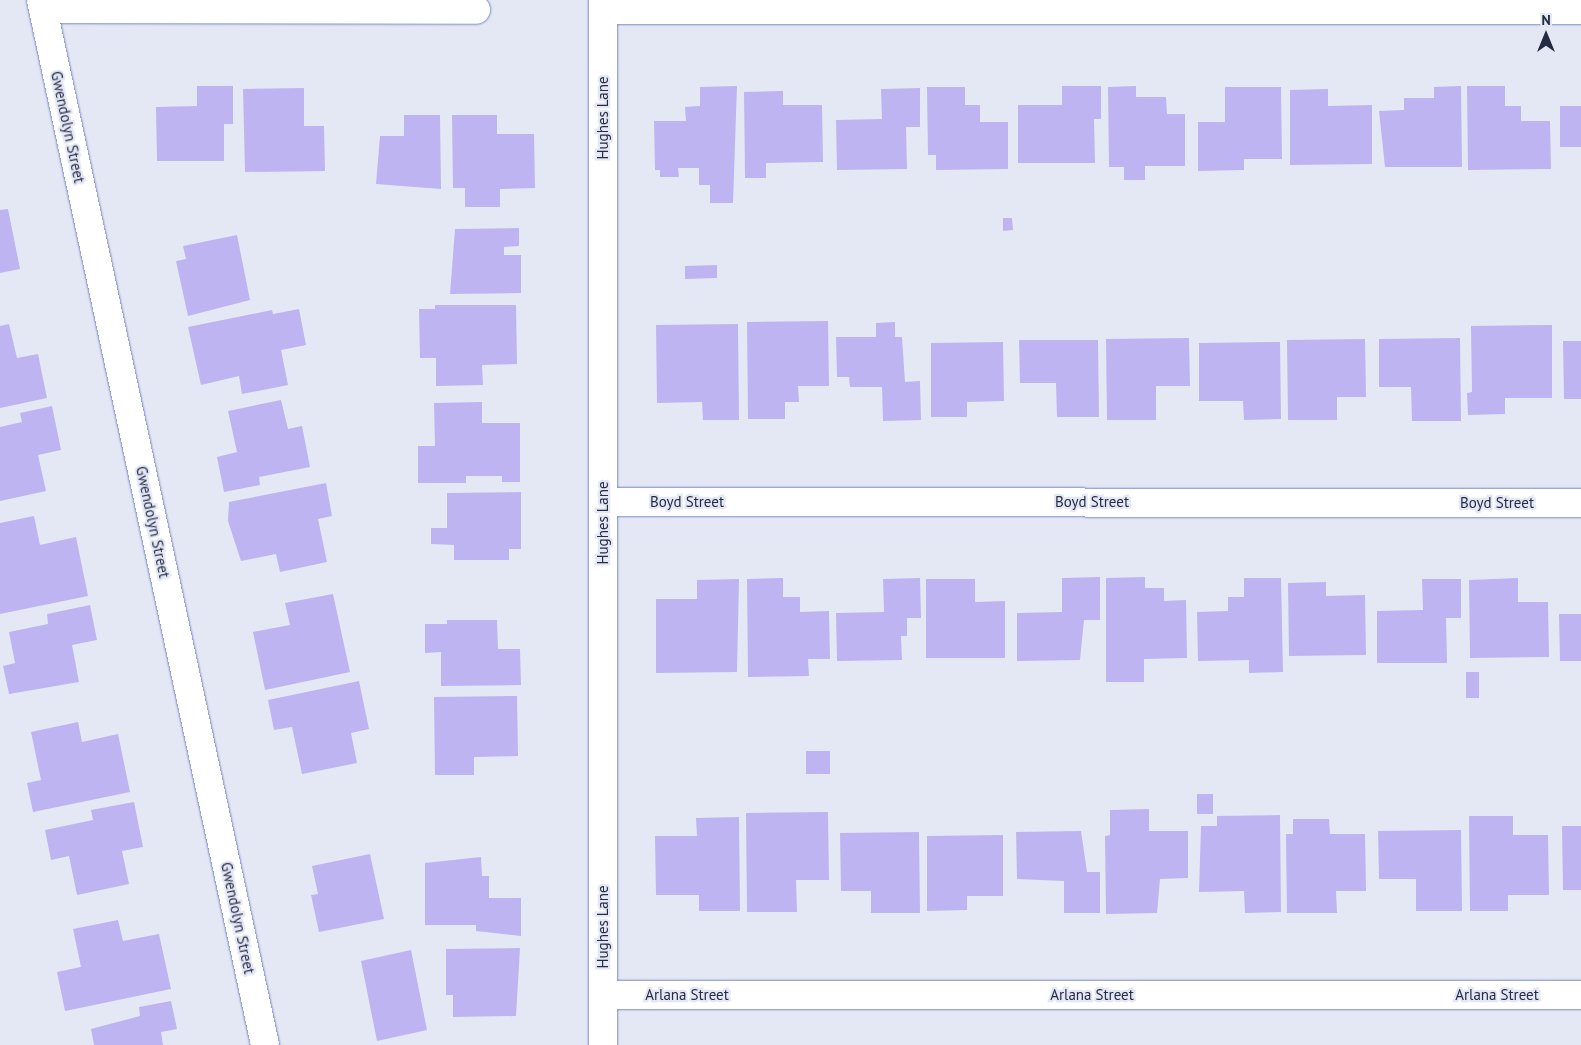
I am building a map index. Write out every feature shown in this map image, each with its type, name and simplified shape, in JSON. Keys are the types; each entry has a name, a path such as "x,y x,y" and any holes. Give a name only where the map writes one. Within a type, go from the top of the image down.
{"street":[{"path":"42,5 476,10"},
{"name":"Gwendolyn Street","path":"42,5 265,1045"},
{"path":"604,5 1581,10"},
{"name":"Hughes Lane","path":"603,1045 604,5"},
{"name":"Boyd Street","path":"604,502 1581,503"},
{"name":"Arlana Street","path":"603,995 1581,995"}],"building":[{"path":"197,86 233,86 233,124 224,124 224,161 157,161 156,107 197,106"},
{"path":"737,86 733,203 710,203 710,185 699,185 699,168 678,168 679,177 660,177 660,170 655,170 654,121 686,121 685,107 700,106 700,87"},
{"path":"1062,86 1101,86 1101,119 1094,119 1095,163 1018,163 1018,105 1062,105"},
{"path":"1136,86 1136,97 1166,97 1167,114 1185,114 1185,166 1145,166 1145,180 1124,180 1124,167 1109,167 1108,87"},
{"path":"1461,86 1462,167 1385,167 1379,111 1404,110 1404,98 1434,98 1434,87"},
{"path":"1467,86 1505,86 1505,106 1521,106 1521,121 1550,121 1551,169 1468,170"},
{"path":"927,87 965,87 965,105 980,105 980,122 1008,122 1008,169 936,170 936,155 928,155"},
{"path":"1225,87 1281,87 1282,159 1244,159 1244,170 1198,171 1198,122 1225,122"},
{"path":"304,88 304,126 324,126 325,171 245,172 243,89"},
{"path":"920,88 920,127 906,127 907,169 837,170 836,120 882,119 881,89"},
{"path":"1328,89 1328,106 1372,105 1372,164 1290,165 1290,90"},
{"path":"783,91 783,105 822,105 823,162 766,163 766,178 745,178 744,92"},
{"path":"1560,106 1581,106 1581,147 1560,147"},
{"path":"404,115 440,115 441,189 376,184 380,136 404,136"},
{"path":"452,115 497,115 497,134 534,134 535,188 500,189 500,207 465,207 465,188 453,188"},
{"path":"8,209 20,269 0,273 0,210"},
{"path":"1003,218 1012,218 1013,230 1003,231"},
{"path":"519,228 519,246 504,247 504,255 521,255 521,293 450,294 455,229"},
{"path":"237,235 250,300 188,316 176,261 186,259 183,246"},
{"path":"717,265 717,278 685,279 685,266"},
{"path":"435,305 516,305 517,364 482,365 483,385 436,386 436,358 420,358 419,309 435,309"},
{"path":"299,309 306,345 281,350 288,385 242,394 239,376 201,385 188,327 272,310 273,314"},
{"path":"828,321 829,386 798,386 799,402 785,402 785,419 748,419 747,322"},
{"path":"895,322 895,337 902,337 905,382 920,381 921,420 883,421 882,387 850,387 849,377 837,377 836,337 876,337 876,323"},
{"path":"9,324 17,358 38,354 47,398 0,408 0,326"},
{"path":"738,324 739,420 703,420 702,402 657,403 656,325"},
{"path":"1552,325 1552,398 1505,398 1505,414 1468,415 1467,393 1472,392 1471,326"},
{"path":"1189,338 1190,386 1156,386 1156,420 1107,420 1106,339"},
{"path":"1460,338 1461,421 1412,421 1411,387 1379,387 1379,339"},
{"path":"1365,339 1366,397 1337,397 1337,420 1288,420 1287,340"},
{"path":"1019,340 1098,340 1099,417 1057,417 1056,383 1020,383"},
{"path":"1563,341 1581,341 1581,399 1564,399"},
{"path":"1003,342 1004,401 967,402 967,417 931,417 931,343"},
{"path":"1280,342 1281,419 1244,420 1243,401 1199,401 1199,343"},
{"path":"281,400 288,429 302,426 310,467 259,477 260,485 224,492 217,457 237,452 228,411"},
{"path":"482,402 482,423 520,423 520,482 502,482 502,476 466,476 466,483 418,483 418,446 435,446 434,403"},
{"path":"52,406 61,450 38,455 46,491 0,501 0,427 22,422 20,413"},
{"path":"326,483 332,516 318,519 327,562 280,572 276,554 241,561 228,521 229,502"},
{"path":"521,492 521,549 509,549 509,560 454,560 454,545 431,544 431,528 447,528 447,493"},
{"path":"34,516 40,545 76,537 88,596 0,614 0,523"},
{"path":"1100,577 1100,620 1084,620 1080,660 1017,661 1017,613 1062,612 1062,578"},
{"path":"1145,577 1145,588 1164,588 1164,601 1186,600 1187,658 1144,659 1144,682 1106,682 1106,578"},
{"path":"783,578 783,597 800,597 800,612 829,611 830,659 808,659 809,676 748,677 747,579"},
{"path":"920,578 921,618 907,618 907,636 901,636 902,660 837,661 836,613 884,612 883,579"},
{"path":"1244,578 1281,578 1283,672 1249,673 1249,660 1198,661 1197,612 1228,611 1228,597 1244,597"},
{"path":"1518,578 1518,602 1548,602 1549,657 1470,658 1469,580"},
{"path":"739,579 737,672 656,673 656,599 697,599 697,580"},
{"path":"926,579 975,579 975,602 1005,601 1005,658 926,658"},
{"path":"1422,579 1461,579 1461,618 1446,618 1447,663 1377,663 1377,611 1423,610"},
{"path":"1326,582 1326,596 1365,595 1366,655 1289,656 1288,583"},
{"path":"333,594 350,672 265,690 253,632 290,625 285,603"},
{"path":"90,605 97,640 72,645 79,682 9,694 3,666 15,663 9,632 48,624 47,614"},
{"path":"1559,614 1581,614 1581,661 1560,661"},
{"path":"447,620 497,620 498,649 520,649 521,685 441,686 441,652 425,653 425,624 447,624"},
{"path":"1466,672 1479,672 1479,698 1466,698"},
{"path":"359,681 369,729 351,733 357,763 302,774 292,727 274,730 268,700"},
{"path":"517,696 518,756 474,757 474,775 435,775 434,697"},
{"path":"78,722 82,742 118,734 130,792 33,812 27,783 41,780 31,732"},
{"path":"806,751 830,751 830,774 806,774"},
{"path":"1197,794 1213,794 1213,814 1197,814"},
{"path":"134,802 143,847 122,851 129,884 77,895 69,856 51,860 45,830 93,820 91,810"},
{"path":"1149,809 1149,831 1188,831 1188,878 1160,879 1157,913 1106,914 1105,836 1110,835 1110,810"},
{"path":"828,812 829,880 796,880 797,912 747,912 746,813"},
{"path":"1280,815 1281,912 1245,913 1244,891 1199,892 1201,826 1217,826 1217,816"},
{"path":"1469,816 1513,816 1513,835 1548,835 1549,895 1508,895 1508,911 1470,911"},
{"path":"739,817 740,911 699,911 699,895 656,895 655,836 697,836 696,818"},
{"path":"1293,819 1329,819 1330,834 1365,834 1366,891 1336,891 1337,913 1287,913 1286,834 1293,834"},
{"path":"1562,826 1581,826 1581,890 1563,890"},
{"path":"1461,830 1462,911 1416,911 1416,879 1379,879 1378,831"},
{"path":"1081,831 1087,872 1100,872 1100,913 1064,913 1064,881 1017,879 1016,832"},
{"path":"919,832 920,913 871,913 871,891 841,891 840,833"},
{"path":"1003,835 1003,896 967,896 967,910 927,911 927,836"},
{"path":"370,854 384,919 319,932 311,895 318,894 312,866"},
{"path":"481,857 482,876 489,876 489,898 521,898 521,936 476,931 476,925 425,925 425,863"},
{"path":"118,920 123,941 159,934 171,989 65,1011 57,972 81,967 73,929"},
{"path":"520,948 516,1016 453,1017 453,995 446,995 446,949"},
{"path":"411,950 427,1030 377,1041 361,961"},
{"path":"171,1001 177,1029 161,1032 163,1045 94,1045 91,1029 140,1016 139,1007"}]}
